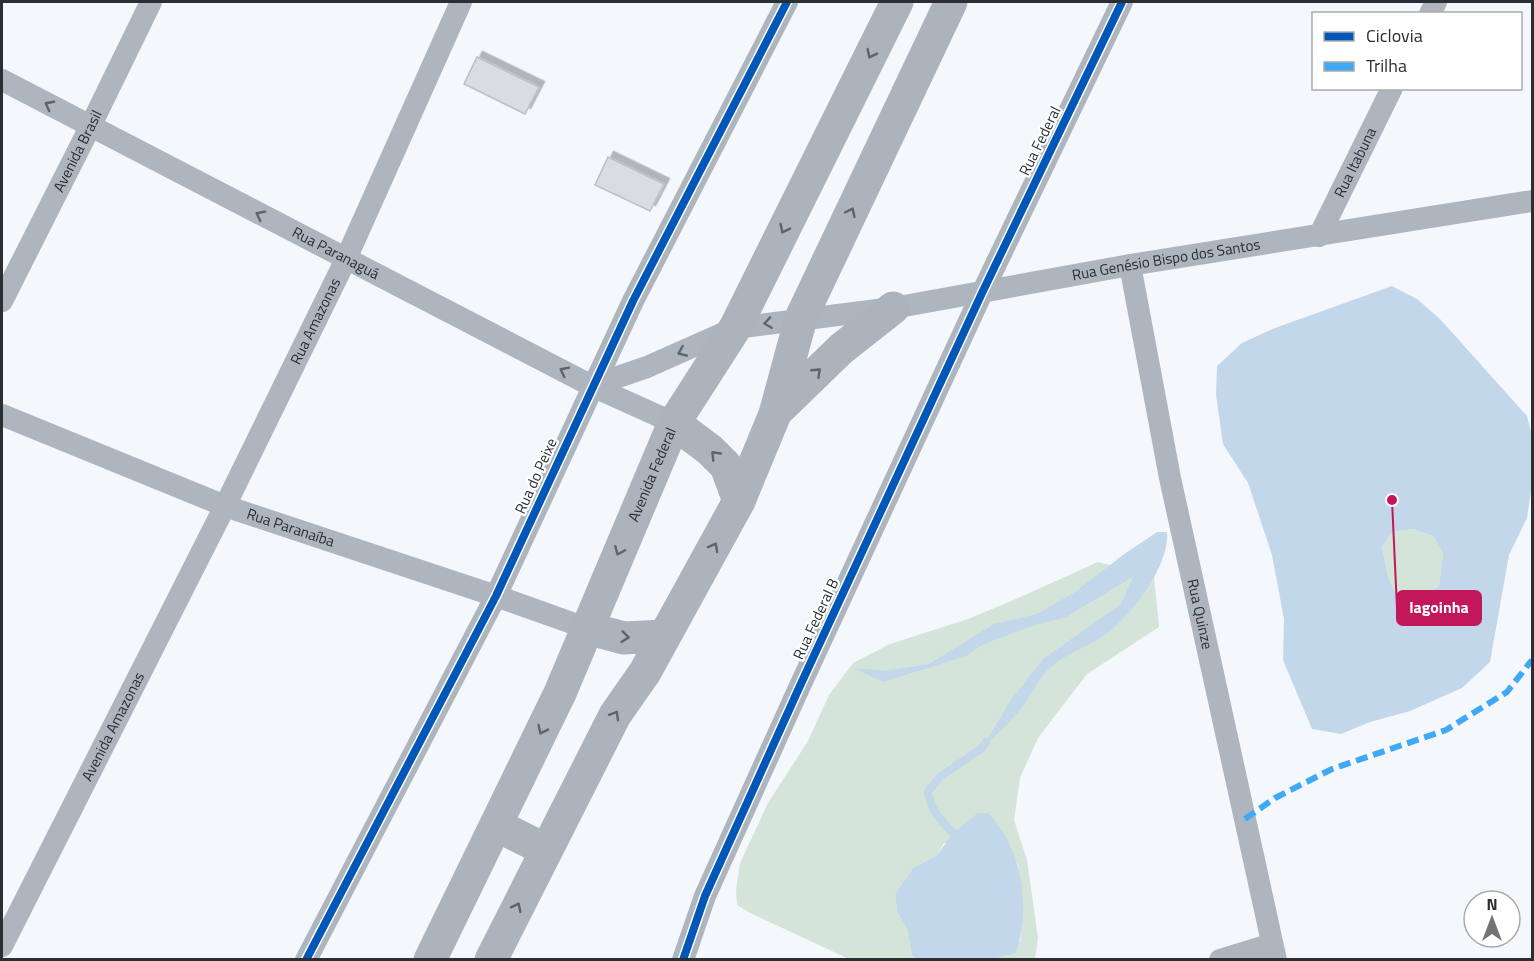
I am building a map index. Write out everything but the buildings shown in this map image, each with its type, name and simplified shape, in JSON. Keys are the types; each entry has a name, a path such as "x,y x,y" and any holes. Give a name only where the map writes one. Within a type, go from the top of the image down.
{"main road":[{"name":"Avenida Federal","path":"430,960 560,693 674,423 735,328 897,2"},
{"path":"490,960 615,715 645,672 739,501 775,414 801,318 951,2"},
{"path":"775,414 841,349 893,308"},
{"path":"674,423 710,450 726,466 739,501"},
{"path":"586,628 624,638 664,636"},
{"path":"496,825 546,850"}],"street":[{"name":"Avenida Brasil","path":"2,301 151,2"},
{"name":"Rua Amazonas","path":"225,507 346,260 461,2"},
{"name":"Rua do Peixe","path":"306,960 496,596 638,290 787,2"},
{"name":"Rua Federal","path":"982,293 1122,2"},
{"name":"Rua Paranaguá","path":"2,80 592,386 674,423"},
{"name":"Rua Itabuna","path":"1319,236 1391,90"},
{"name":"Rua Genésio Bispo dos Santos","path":"592,386 647,367 735,328 893,308 1130,265 1533,201"},
{"name":"Rua Quinze","path":"1130,265 1170,478 1274,952"},
{"name":"Rua Federal B","path":"683,960 705,896 982,293"},
{"name":"Rua Paranaíba","path":"2,415 225,507 586,628"},
{"name":"Avenida Amazonas","path":"2,946 225,507"},
{"path":"1220,960 1274,952"}],"green space":[{"path":"1412,529 1433,536 1443,553 1439,586 1420,599 1396,593 1388,577 1382,547 1392,532"},
{"path":"1098,562 1154,577 1159,627 1087,674 1038,738 1020,778 1014,820 1027,860 1038,938 1035,959 974,959 996,958 1020,941 1022,902 1018,863 944,843 937,855 913,868 895,894 897,912 907,929 912,955 917,959 849,959 737,905 736,890 740,863 768,803 808,741 829,695 853,663 890,644 968,619"}],"water":[{"path":"1392,286 1417,299 1440,319 1527,416 1532,436 1532,485 1527,518 1509,555 1490,662 1462,688 1410,711 1370,722 1341,734 1312,729 1283,660 1284,619 1272,555 1248,483 1223,444 1216,395 1217,366 1242,343 1275,328","holes":["1412,529 1433,536 1443,553 1439,586 1420,599 1396,593 1388,577 1382,547 1392,532"]},
{"path":"1157,532 1167,532 1162,560 1156,575 1137,603 1105,635 1063,658 1050,668 1019,711 982,748 1011,700 1043,659 1121,604 1133,577 1066,617 1035,625 984,644 966,656 883,682 854,668 883,671 929,664 994,624 1037,614 1075,592"},
{"path":"978,813 988,813 1000,828 1016,861 1021,879 1023,916 1016,953 996,958 917,959 912,955 907,929 897,912 895,894 913,868 937,855 954,832"}],"waterway":[{"path":"957,840 936,814 928,792 940,777 982,748 986,742"}],"marked path":[{"path":"1245,819 1275,798 1332,769 1446,730 1507,692 1532,660"}],"cycle path":[{"path":"306,960 496,596 633,301 787,2"},
{"path":"683,960 705,896 799,688 982,293 1122,2"}],"place":[{"name":"lagoinha","path":"1392,500"}]}
